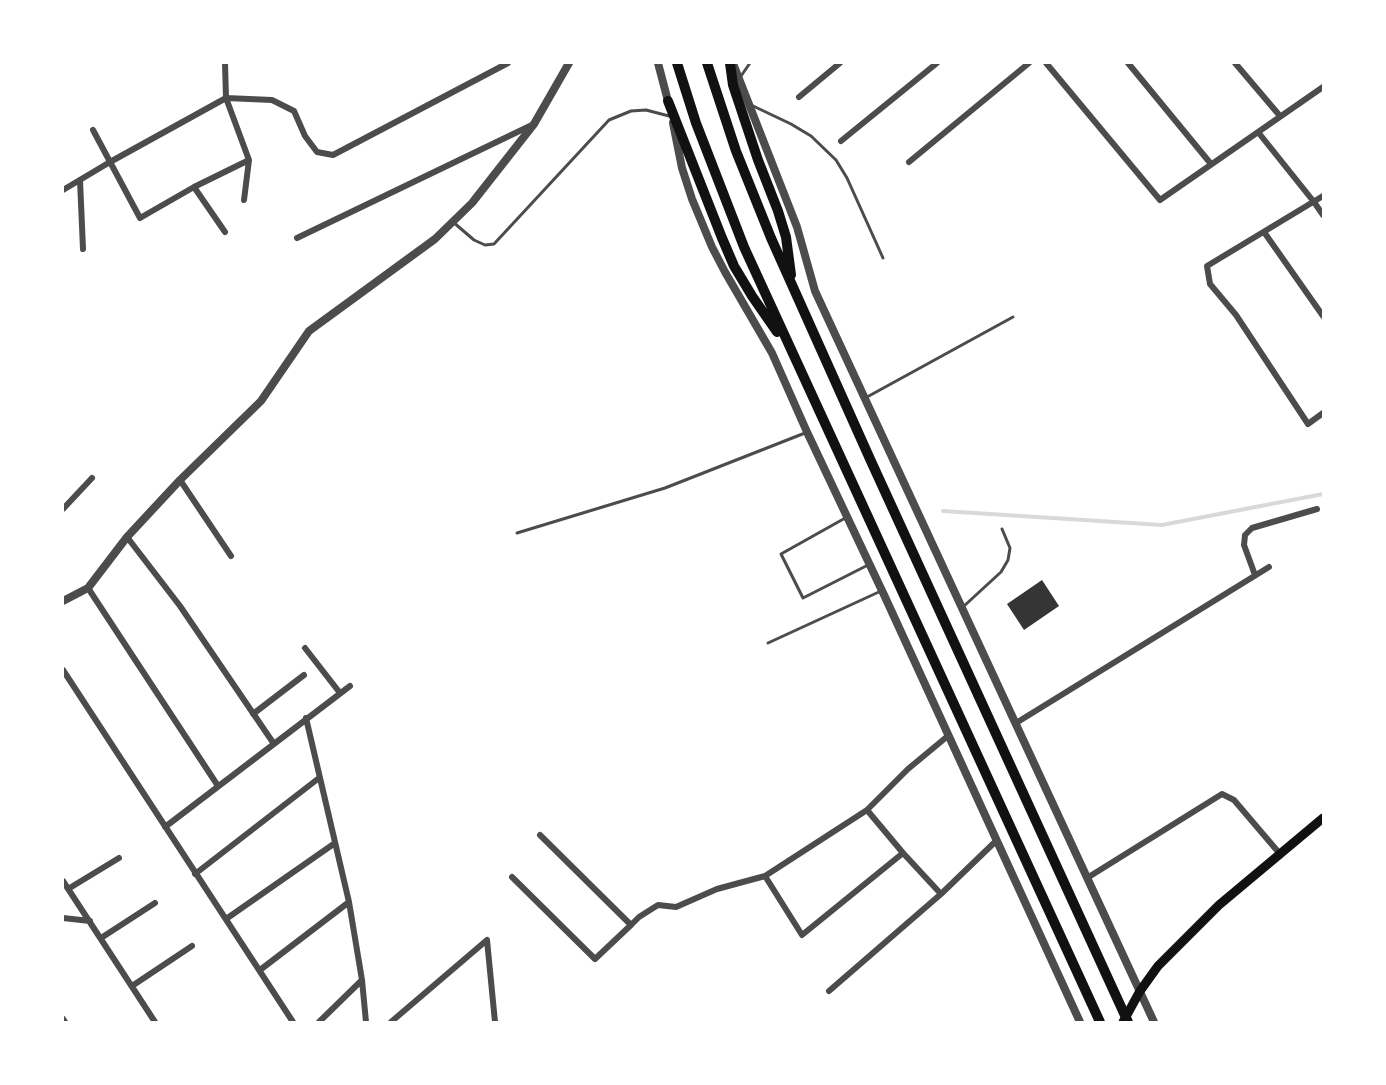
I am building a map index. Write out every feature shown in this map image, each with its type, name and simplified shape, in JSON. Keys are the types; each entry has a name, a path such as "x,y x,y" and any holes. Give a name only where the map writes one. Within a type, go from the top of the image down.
{"highway":[{"path":"677,63 696,123 744,247 1100,1022"},
{"path":"707,63 736,151 771,238 1126,1022"},
{"path":"731,63 733,85 786,237 793,287"},
{"path":"668,101 734,266 791,351"}],"main road":[{"path":"1126,1022 1140,991 1158,966 1219,905 1323,818"}],"street":[{"path":"225,63 226,98 249,160 244,200"},
{"path":"63,190 226,98 272,100 294,111 305,136 317,152 333,155 508,63"},
{"path":"63,601 88,588 127,537 180,480 261,401 309,331 435,239 472,203 534,124 569,63"},
{"path":"658,63 682,168 712,247 724,272 772,352 1080,1022"},
{"path":"731,63 797,227 815,291 1154,1022"},
{"path":"799,97 840,63"},
{"path":"841,141 937,63"},
{"path":"909,162 1029,63"},
{"path":"1046,63 1160,200 1323,87"},
{"path":"1128,63 1211,164"},
{"path":"1235,63 1281,116"},
{"path":"297,238 534,124"},
{"path":"93,130 140,218 194,187 249,160"},
{"path":"1258,132 1323,215"},
{"path":"80,180 83,249"},
{"path":"194,187 225,232"},
{"path":"1323,196 1207,266 1210,284 1236,315 1308,424 1323,413"},
{"path":"1264,232 1323,316"},
{"path":"63,509 92,478"},
{"path":"180,480 231,556"},
{"path":"1256,575 1244,545 1245,535 1252,528 1317,509"},
{"path":"127,537 180,606 274,744"},
{"path":"1016,723 1269,567"},
{"path":"88,588 218,786"},
{"path":"305,648 340,693"},
{"path":"63,670 293,1022"},
{"path":"253,714 304,675"},
{"path":"165,827 350,686"},
{"path":"306,718 349,902 362,980 366,1022"},
{"path":"512,877 595,959 639,917 658,905 676,907 717,888 765,876 867,810 908,769 949,735"},
{"path":"195,874 319,778"},
{"path":"1087,878 1222,794 1234,800 1280,854"},
{"path":"867,810 941,894"},
{"path":"540,834 631,925"},
{"path":"829,991 941,894 997,840"},
{"path":"225,919 335,843"},
{"path":"765,876 802,935 903,853"},
{"path":"69,889 118,858"},
{"path":"63,881 155,1022"},
{"path":"260,970 349,902"},
{"path":"100,938 154,903"},
{"path":"63,918 90,921"},
{"path":"391,1022 487,940 495,1019 489,1022"},
{"path":"132,986 192,946"},
{"path":"319,1022 362,980"}],"lane":[{"path":"739,79 750,63"},
{"path":"749,104 811,136 836,160 847,178 884,258"},
{"path":"453,222 474,240 485,245 494,244 609,120 632,111 646,110 671,116"},
{"path":"865,398 1013,317"},
{"path":"517,533 664,488 807,432"},
{"path":"847,517 781,554 803,597 870,564"},
{"path":"962,608 1000,572 1008,560 1010,548 1002,529"},
{"path":"768,643 882,591"}],"building":[{"path":"1042,580 1059,606 1024,630 1007,604"}],"waterway":[{"path":"943,511 1162,525 1323,494"}]}
